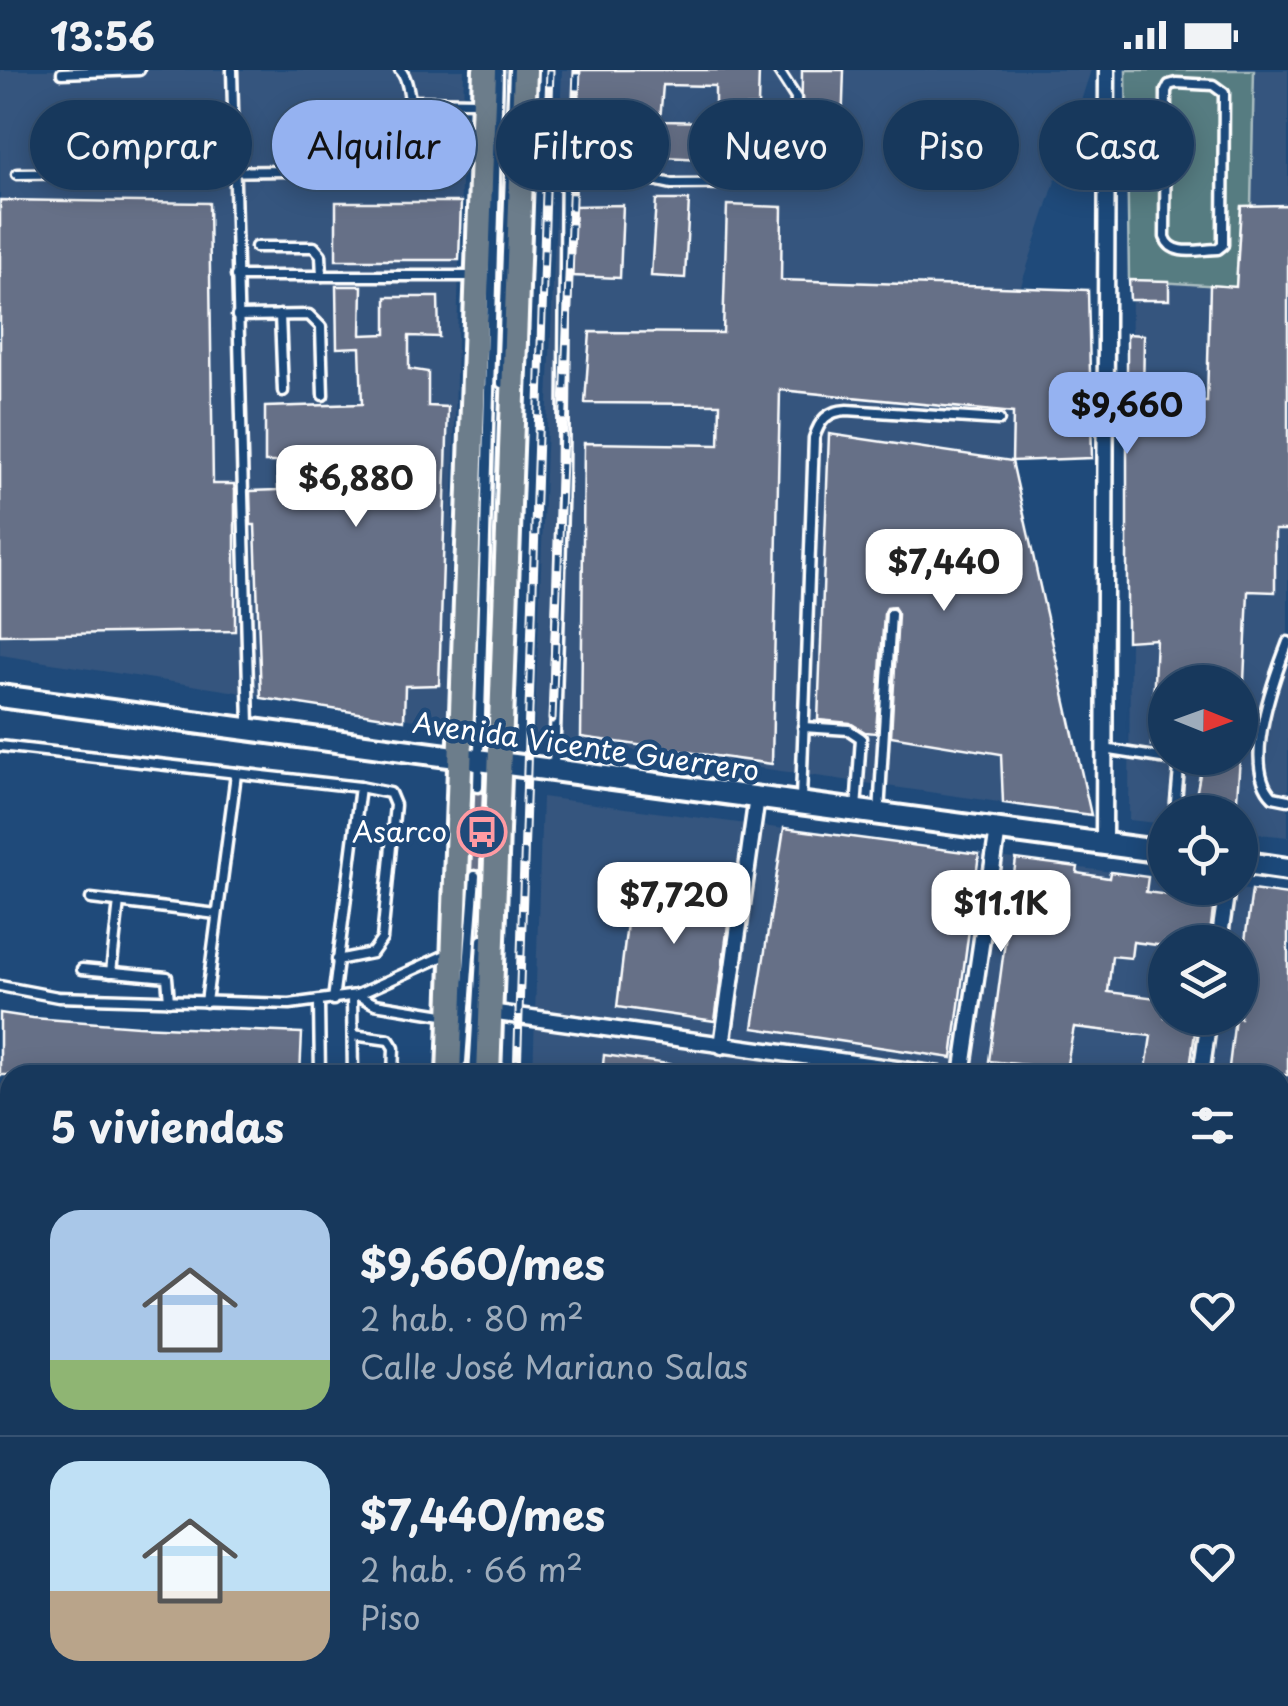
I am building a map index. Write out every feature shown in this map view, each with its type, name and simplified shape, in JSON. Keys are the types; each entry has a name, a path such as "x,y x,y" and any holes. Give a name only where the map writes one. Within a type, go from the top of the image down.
{"main road":[{"path":"485,70 478,276 488,1065"},
{"path":"524,100 525,70"},
{"path":"449,1065 453,952 482,760 520,190"},
{"name":"Avenida Vicente Guerrero","path":"0,696 1148,849"},
{"path":"1258,865 1288,869"}],"street":[{"path":"1106,70 1106,100"},
{"path":"1104,843 1106,190"},
{"path":"722,1046 757,798"},
{"path":"963,1065 998,828"},
{"path":"490,1012 864,1065"},
{"path":"1202,1065 1207,1035"}],"lane":[{"path":"62,73 139,70"},
{"path":"232,70 232,100"},
{"path":"400,70 408,80 410,100"},
{"path":"490,788 482,760 498,70"},
{"path":"502,386 514,70"},
{"path":"778,70 796,100"},
{"path":"1166,100 1169,85 1220,87 1224,94 1223,244 1218,248 1175,250 1168,246 1166,190"},
{"path":"476,102 484,102"},
{"path":"476,130 483,130"},
{"path":"17,174 30,174"},
{"path":"233,190 249,729"},
{"path":"554,770 563,475 566,190"},
{"path":"256,247 314,247 322,254 322,276"},
{"path":"236,276 478,276"},
{"path":"280,315 283,391"},
{"path":"237,316 309,315 319,322 323,395"},
{"path":"801,803 814,438 819,424 835,410 999,420"},
{"path":"478,787 500,445"},
{"path":"879,813 891,614"},
{"path":"1288,642 1263,717 1261,780 1273,797 1288,800"},
{"path":"803,727 850,730 862,738 856,810"},
{"path":"0,746 390,793 395,805 382,939 372,953 337,960"},
{"path":"1104,749 1174,760 1179,768 1177,795"},
{"path":"206,1002 236,774"},
{"path":"333,1000 360,787"},
{"path":"461,1065 475,876"},
{"path":"475,1065 487,876"},
{"path":"91,899 218,914"},
{"path":"111,972 119,902"},
{"path":"0,986 58,997 318,1002 354,995 453,952"},
{"path":"82,969 167,977 169,1001"},
{"path":"354,995 376,1004 450,1016"},
{"path":"352,1065 354,995"},
{"path":"318,1002 320,1065"},
{"path":"354,1035 390,1040 393,1065"}],"shaded area":[{"path":"0,70 464,70 463,100 272,100 272,190 461,190 447,725 0,655"},
{"path":"562,70 1091,70 1081,100 1039,100 1039,190 1052,190 1020,289 1012,461 1091,815 534,736 557,190 669,190 669,100 561,100"},
{"path":"1133,70 1288,70 1288,837 1258,834 1258,795 1148,795 1148,822 1129,820 1132,190 1194,190 1194,100 1133,100"},
{"path":"542,797 1148,877 1148,905 1258,905 1258,891 1288,895 1288,1065 533,1065"}],"green space":[{"path":"1126,70 1254,70 1251,206 1241,207 1236,287 1129,280 1128,190 1194,190 1194,100 1126,100"}],"building":[{"path":"578,70 759,70 758,100 715,100 715,86 663,85 662,100 577,100"},
{"path":"802,70 844,70 843,100 802,100"},
{"path":"669,121 689,122 689,158 669,157"},
{"path":"0,200 209,203 213,484 234,484 235,631 0,635"},
{"path":"656,200 689,200 685,278 651,276"},
{"path":"336,202 461,202 459,260 336,260"},
{"path":"623,205 620,278 572,276 574,206"},
{"path":"727,205 782,207 781,280 1088,290 1092,458 1012,461 1013,413 780,390 772,764 581,737 584,443 719,445 720,404 585,403 590,332 723,333"},
{"path":"1288,205 1288,530 1275,530 1275,592 1248,591 1245,665 1155,665 1156,639 1127,641 1127,334 1144,335 1143,402 1207,402 1210,285 1236,287 1241,206"},
{"path":"1129,280 1169,281 1169,300 1130,300"},
{"path":"336,286 362,286 361,335 386,334 386,297 438,297 439,337 409,336 409,369 428,372 428,406 448,407 439,685 405,686 404,720 261,698 255,525 251,525 250,491 278,490 277,462 265,462 265,407 362,404 360,347 337,348"},
{"path":"829,434 1012,461 1091,815 1003,803 1001,754 891,736 898,614 894,607 887,608 884,614 876,733 865,732 850,723 818,720"},
{"path":"1200,775 1239,775 1237,795 1196,795"},
{"path":"483,792 480,871 471,870 474,793"},
{"path":"784,828 979,854 952,1058 753,1028"},
{"path":"1016,859 1078,867 1077,873 1109,878 1110,872 1148,877 1148,905 1214,905 1211,925 1148,925 1148,944 1133,942 1131,958 1112,956 1108,992 1148,997 1148,1035 1195,1035 1190,1065 1147,1065 1151,1036 1074,1027 1067,1065 989,1061"},
{"path":"633,873 733,888 715,1021 617,1007"},
{"path":"1258,891 1288,895 1288,1065 1229,1065 1233,1035 1258,1035 1258,925 1247,925 1250,905 1258,905"},
{"path":"0,1013 138,1026 302,1033 300,1065 0,1065"},
{"path":"604,1055 676,1065 603,1065"}],"railway":[{"path":"517,1065 550,70"},
{"path":"552,719 577,70"}],"place":[{"name":"Asarco","path":"482,832"}]}
